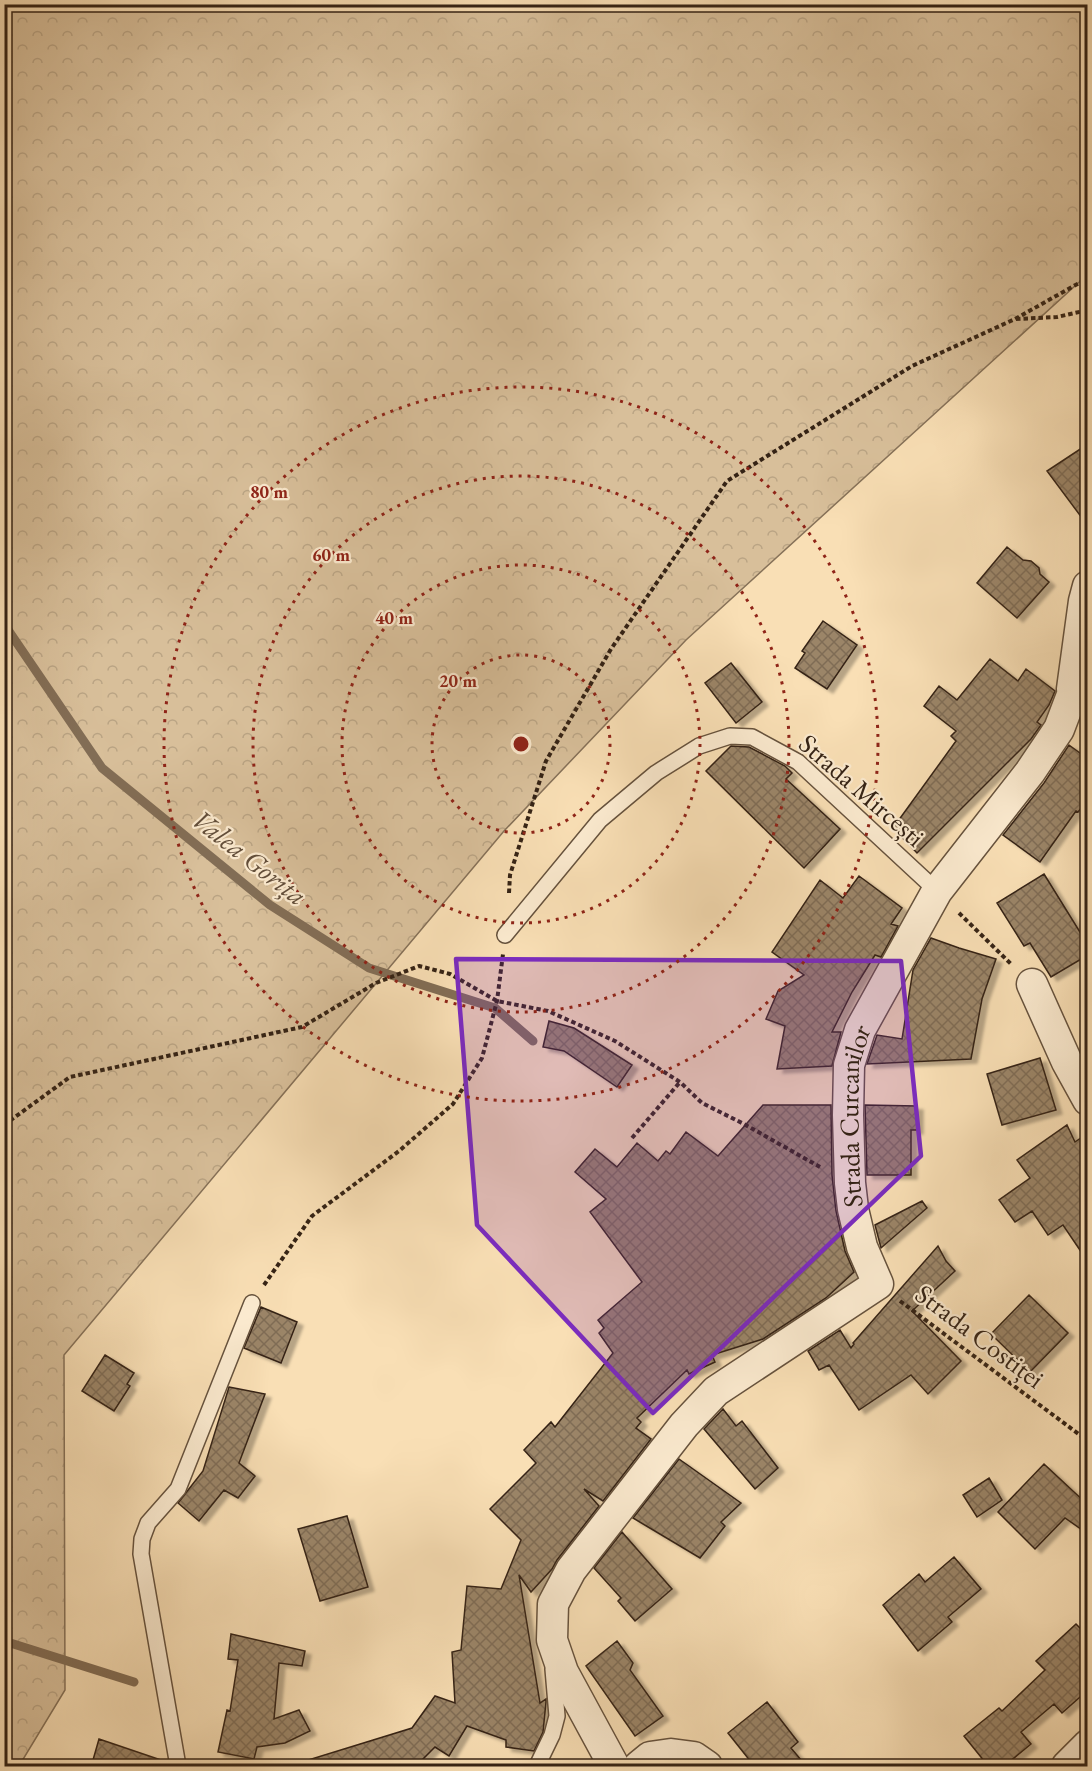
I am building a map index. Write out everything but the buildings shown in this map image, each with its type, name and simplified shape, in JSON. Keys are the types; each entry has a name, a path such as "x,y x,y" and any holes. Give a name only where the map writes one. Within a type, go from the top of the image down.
{"street":[{"name":"Strada Curcanilor","path":"878,1284 862,1247 853,1209 848,1115 849,1065 860,1030 937,891 1030,771 1059,729 1072,692 1080,684 1084,601 1088,586"},
{"path":"1032,984 1067,1062 1088,1100"},
{"path":"614,1767 563,1672 552,1640 553,1604 571,1570 684,1425 716,1392 878,1284"},
{"path":"1067,1767 1088,1745"},
{"path":"639,1767 650,1757 671,1754 694,1757 707,1767"}],"lane":[{"name":"Strada Mircești","path":"505,935 600,820 656,773 699,746 730,736 752,737 798,762 937,891"},
{"path":"178,1767 141,1554 142,1539 148,1523 178,1489 252,1303"},
{"path":"537,1767 552,1735 557,1716 552,1640"}],"path":[{"path":"252,1303 312,1216 399,1151 453,1104 482,1058 497,1001 510,875 546,761 611,650 727,481 912,366 1015,319 1088,278"},
{"path":"1015,319 1057,317 1088,310"},
{"path":"937,891 1032,984"},
{"path":"4,1125 70,1077 302,1027 376,983 419,966 450,974 497,1001 548,1011 615,1041 680,1082 702,1103 850,1183"},
{"path":"632,1138 680,1082"},
{"name":"Strada Costiței","path":"878,1284 1088,1442"}],"highlighted area":[{"path":"456,959 901,961 921,1156 653,1413 477,1225"}],"green space":[{"path":"5,4 1088,5 1087,275 686,640 504,831 64,1355 65,1690 19,1766 4,1766"}],"waterway":[{"name":"Valea Gorița","path":"4,624 102,768 270,905 369,968 495,1008 533,1041"},
{"path":"4,1641 134,1682"}]}
